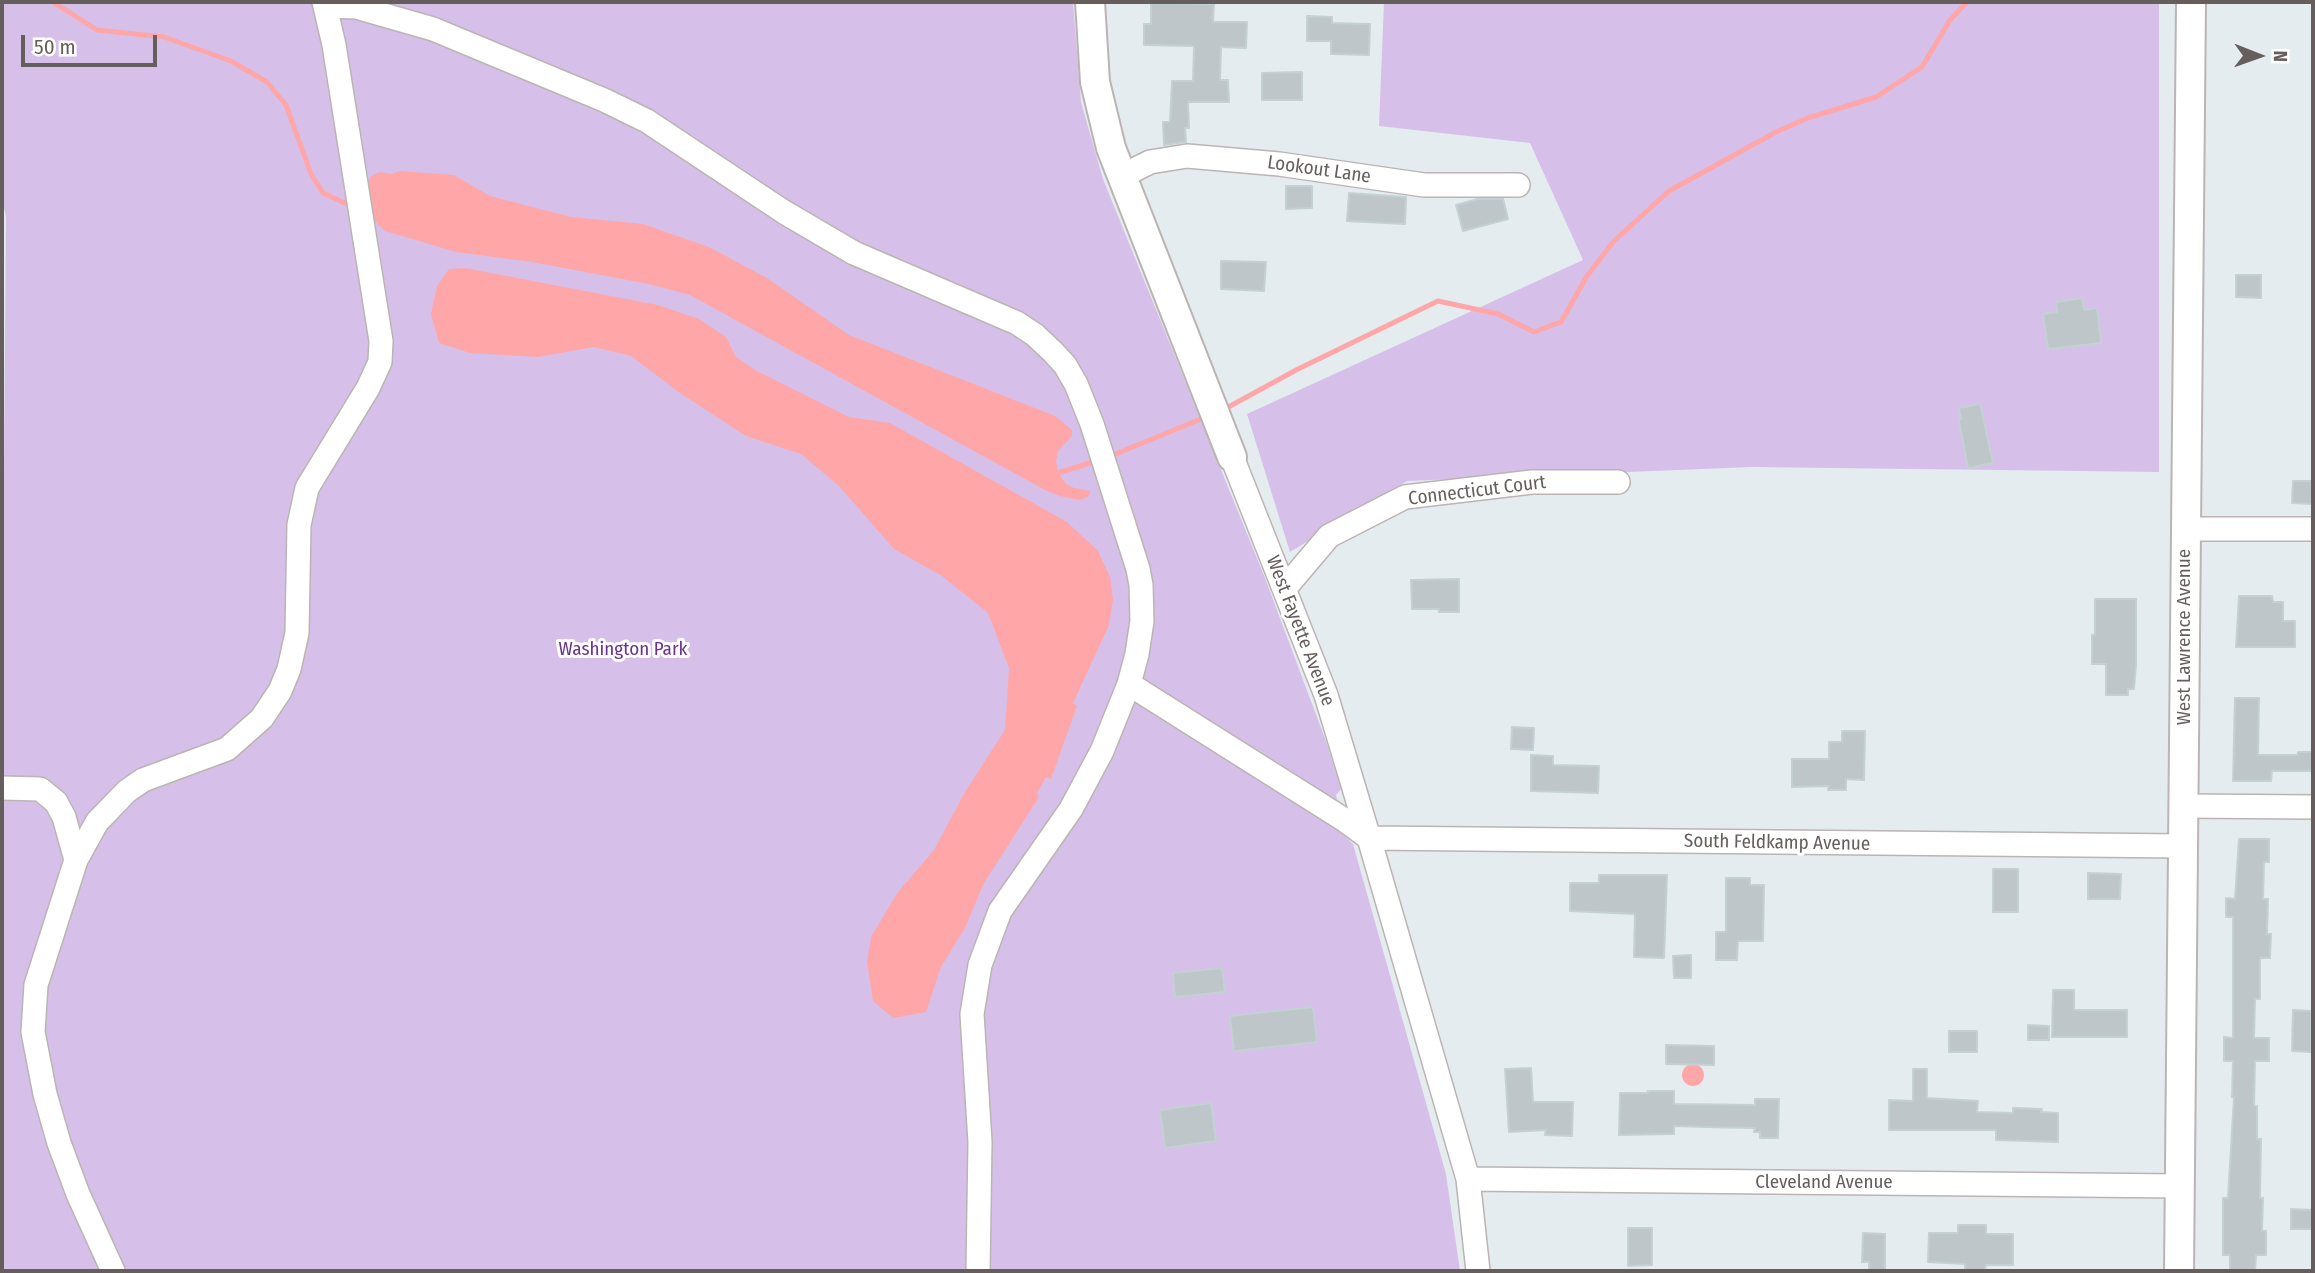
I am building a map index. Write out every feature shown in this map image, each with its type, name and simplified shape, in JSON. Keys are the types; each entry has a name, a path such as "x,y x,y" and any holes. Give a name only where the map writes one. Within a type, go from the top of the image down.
{"street":[{"name":"West Fayette Avenue","path":"1090,2 1095,82 1103,120 1122,176 1326,695 1370,838 1468,1180 1478,1271"},
{"name":"West Lawrence Avenue","path":"2179,1271 2191,2"},
{"path":"113,1271 78,1194 59,1143 40,1076 33,1032 38,973 76,860 97,822 127,791 143,780 227,749 262,718 280,691 289,669 297,633 299,525 307,488 369,388 380,362 381,341 334,45 325,4 356,7 432,29 604,100 646,121 784,212 854,253 1017,323 1035,335 1065,365 1076,384 1098,444 1141,585 1142,621 1138,654 1129,684 1084,789 1000,911 980,965 972,1014 980,1142 978,1271"},
{"name":"Lookout Lane","path":"1122,176 1150,162 1187,156 1279,164 1424,185 1518,185"},
{"name":"Connecticut Court","path":"1285,588 1329,536 1405,497 1532,482 1618,482"},
{"path":"2186,529 2313,529"},
{"path":"1129,684 1370,838"},
{"path":"2,788 40,789 56,802 64,817 76,860"},
{"path":"2184,806 2313,807"},
{"name":"South Feldkamp Avenue","path":"1370,838 2184,846"},
{"name":"Cleveland Avenue","path":"1468,1180 2180,1186"}],"green space":[{"name":"Washington Park","path":"2,2 1073,2 1081,102 1103,179 1265,578 1341,789 1336,795 1347,838 1353,844 1446,1174 1460,1271 2,1271 6,217 2,197"},
{"path":"1384,2 2159,2 2159,472 1752,467 1407,481 1290,552 1247,414 1583,260 1530,143 1379,126"}],"shaded area":[{"path":"400,171 454,175 490,196 571,217 643,224 709,247 767,278 849,335 1055,416 1072,430 1072,436 1058,451 1058,473 1066,484 1090,491 1088,497 1079,500 1045,490 690,295 649,284 532,262 456,252 385,231 372,218 367,185 371,176 380,172 392,174"},
{"path":"465,268 658,305 699,319 726,337 736,357 755,370 849,417 890,423 1067,522 1098,551 1110,577 1113,599 1109,625 1073,703 1077,706 1051,779 1046,777 1037,793 1039,797 984,883 965,928 941,967 926,1012 893,1018 873,1001 867,962 871,937 898,892 934,850 965,792 1005,730 1009,668 988,613 942,576 894,549 839,486 801,454 746,436 680,393 631,356 594,347 538,357 470,353 439,343 431,314 437,286 449,269"},
{"path":"1693,1064 1701,1067 1704,1075 1701,1083 1693,1086 1685,1083 1682,1075 1685,1067"}],"building":[{"path":"1151,3 1214,4 1213,22 1247,22 1246,48 1221,47 1220,80 1228,80 1229,102 1188,102 1189,128 1185,128 1186,142 1164,145 1163,122 1170,122 1172,81 1193,81 1194,46 1144,45 1144,24 1151,24"},
{"path":"1307,16 1332,17 1332,23 1370,24 1369,55 1331,54 1331,41 1307,41"},
{"path":"1302,72 1302,100 1262,100 1262,73"},
{"path":"1286,186 1312,186 1312,208 1286,209"},
{"path":"1349,193 1406,197 1405,224 1347,221"},
{"path":"1478,199 1503,199 1508,219 1463,231 1456,205"},
{"path":"1221,261 1266,262 1264,291 1221,289"},
{"path":"2236,275 2261,275 2261,298 2236,297"},
{"path":"2082,298 2084,310 2097,308 2101,343 2048,349 2043,314 2057,312 2056,302"},
{"path":"1980,404 1993,463 1968,468 1959,408"},
{"path":"2293,481 2313,481 2313,504 2292,503"},
{"path":"1459,579 1459,612 1412,609 1411,580"},
{"path":"2239,596 2272,596 2273,602 2283,602 2283,621 2295,621 2295,647 2236,647"},
{"path":"2095,599 2136,599 2134,689 2128,689 2128,695 2106,695 2106,664 2092,664"},
{"path":"2235,698 2259,698 2258,755 2298,755 2298,752 2313,752 2313,771 2272,771 2271,781 2233,781"},
{"path":"1512,727 1534,728 1533,750 1511,749"},
{"path":"1842,731 1865,731 1864,780 1846,779 1846,790 1828,790 1829,786 1792,787 1792,759 1829,759 1829,742 1842,742"},
{"path":"1531,755 1553,756 1553,765 1599,766 1598,793 1531,791"},
{"path":"2239,839 2269,839 2269,862 2264,862 2263,899 2268,899 2267,934 2271,934 2270,958 2260,958 2260,999 2255,999 2254,1038 2269,1038 2269,1061 2255,1061 2254,1106 2257,1106 2257,1139 2261,1139 2260,1198 2263,1198 2262,1231 2266,1231 2266,1255 2256,1255 2255,1271 2230,1271 2230,1255 2223,1255 2223,1198 2228,1198 2234,1097 2233,1061 2224,1061 2224,1037 2233,1038 2233,917 2226,917 2226,898 2235,899"},
{"path":"1993,869 2018,869 2018,912 1993,912"},
{"path":"2088,873 2121,874 2120,899 2088,899"},
{"path":"1599,875 1667,875 1664,958 1634,957 1635,914 1570,911 1570,883 1599,883"},
{"path":"1726,878 1750,878 1750,885 1764,885 1763,941 1738,941 1737,960 1716,960 1716,932 1726,932"},
{"path":"1691,955 1691,978 1674,978 1673,956"},
{"path":"1222,968 1225,992 1175,997 1173,973"},
{"path":"2053,990 2074,990 2074,1010 2127,1010 2127,1037 2052,1037"},
{"path":"1313,1007 1317,1042 1234,1051 1230,1016"},
{"path":"2293,1010 2311,1011 2311,1052 2292,1051"},
{"path":"2028,1025 2049,1026 2049,1040 2028,1040"},
{"path":"1949,1031 1977,1031 1977,1052 1949,1052"},
{"path":"1666,1045 1714,1046 1714,1065 1666,1064"},
{"path":"1531,1068 1533,1102 1573,1102 1572,1136 1545,1135 1546,1130 1509,1132 1505,1069"},
{"path":"1913,1069 1927,1069 1927,1098 1978,1101 1977,1112 2013,1113 2013,1108 2042,1109 2041,1112 2058,1113 2058,1142 1996,1140 1996,1130 1889,1130 1889,1100 1913,1101"},
{"path":"1674,1091 1674,1104 1755,1105 1755,1099 1779,1099 1778,1138 1760,1138 1760,1132 1754,1132 1755,1128 1674,1126 1674,1134 1619,1135 1620,1093"},
{"path":"1211,1103 1216,1141 1165,1148 1160,1110"},
{"path":"2291,1209 2312,1210 2312,1229 2291,1229"},
{"path":"1958,1225 1986,1225 1986,1234 2013,1234 2013,1265 1986,1265 1985,1270 1965,1270 1965,1264 1928,1262 1929,1233 1958,1233"},
{"path":"1628,1228 1652,1228 1652,1265 1628,1266"},
{"path":"1863,1233 1885,1234 1885,1270 1869,1270 1869,1262 1862,1262"}],"waterway":[{"path":"53,2 97,30 164,37 231,61 267,82 286,105 311,174 323,193 347,204 354,203"},
{"path":"1221,411 1298,369 1438,301 1498,314 1534,332 1561,322 1587,276 1614,241 1669,191 1776,132 1808,118 1876,97 1922,67 1950,20 1967,2"},
{"path":"1108,457 1206,417"},
{"path":"1058,473 1099,460"}]}
